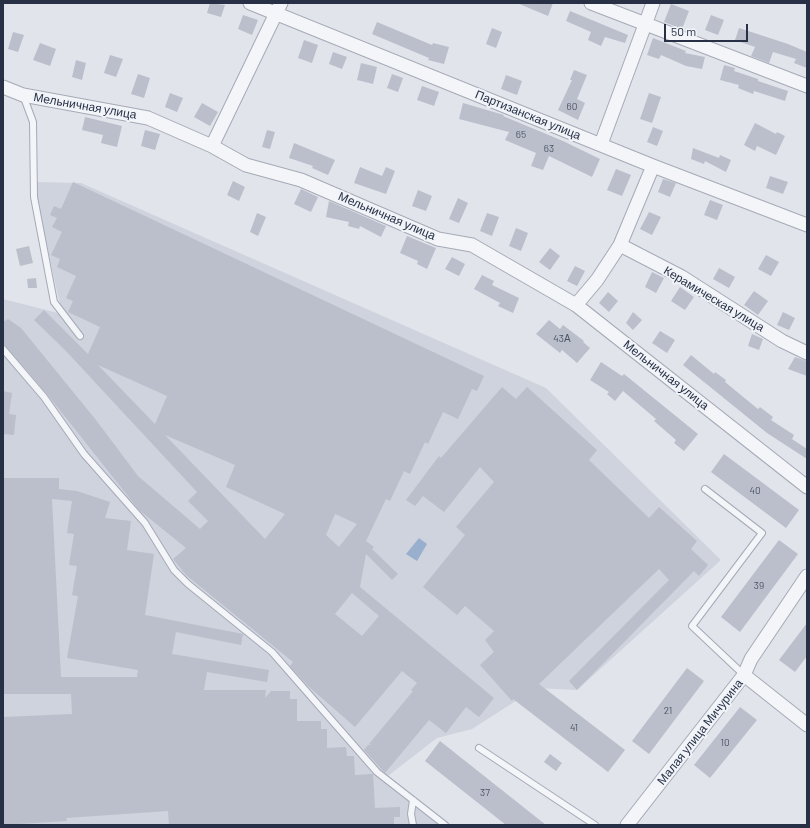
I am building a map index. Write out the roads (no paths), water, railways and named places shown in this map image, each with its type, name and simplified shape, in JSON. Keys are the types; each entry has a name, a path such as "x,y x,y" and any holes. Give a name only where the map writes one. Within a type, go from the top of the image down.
{"street":[{"name":"Партизанская улица","path":"250,3 279,8 653,166 807,225"},
{"path":"591,3 807,86"},
{"path":"601,144 653,3"},
{"path":"212,146 279,8"},
{"name":"Мельничная улица","path":"3,87 23,95 148,118 212,146 246,165 301,180 438,238 472,244 576,305 807,487"},
{"path":"576,305 597,280 620,245 653,166"},
{"name":"Керамическая улица","path":"620,245 682,278 782,341 807,353"},
{"name":"Малая улица Мичурина","path":"627,825 744,675 751,659 807,576"},
{"path":"744,675 807,725"}],"lane":[{"path":"23,95 33,122 34,197 54,302 80,336"},
{"path":"3,349 44,397 89,460 145,523 174,570 188,584 272,652 377,772 446,825"},
{"path":"705,489 762,532 692,626 744,675"},
{"path":"479,748 595,825"},
{"path":"413,800 411,814 413,825"}],"water":[{"path":"419,538 427,544 417,561 406,554"}]}
